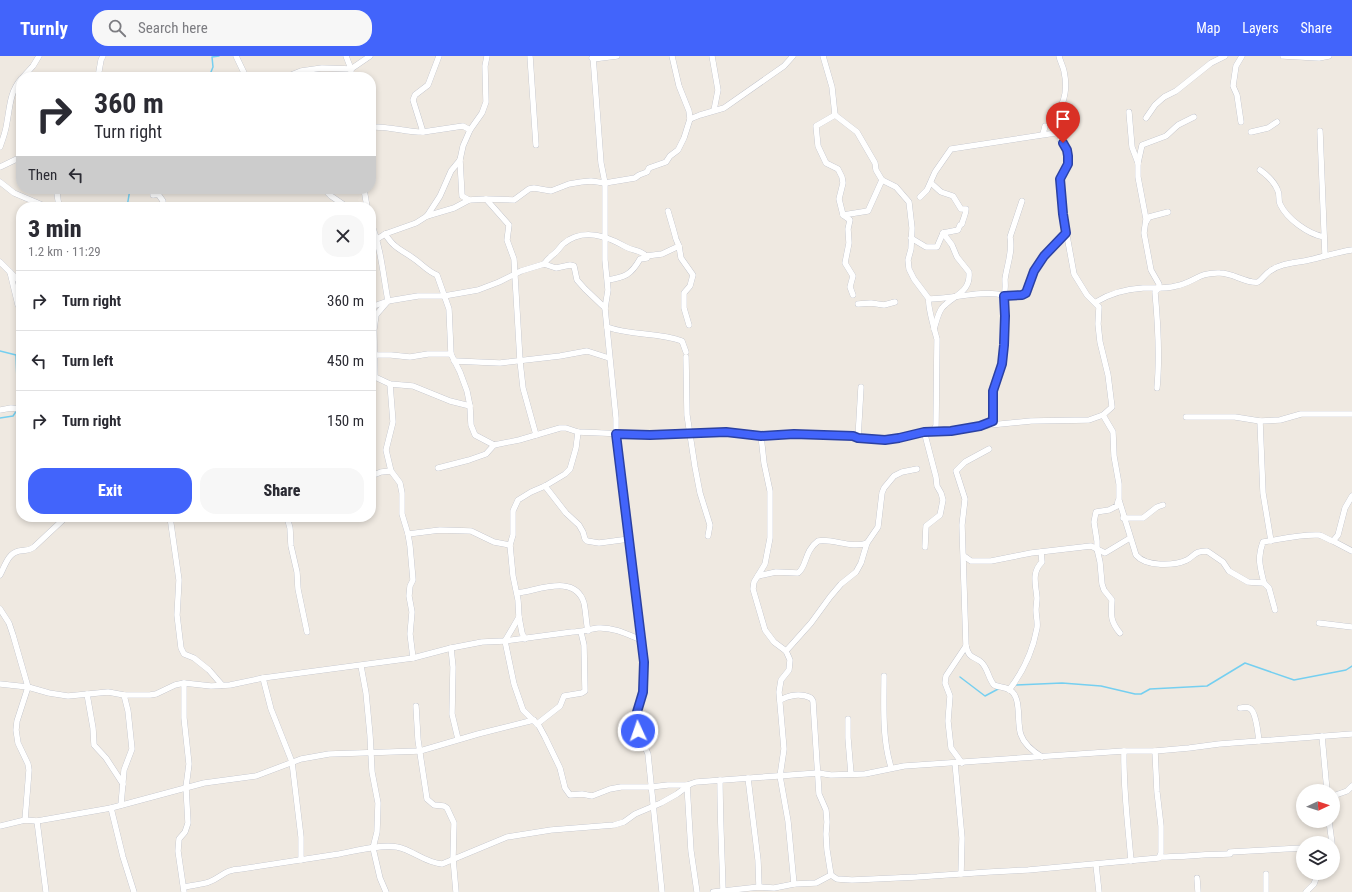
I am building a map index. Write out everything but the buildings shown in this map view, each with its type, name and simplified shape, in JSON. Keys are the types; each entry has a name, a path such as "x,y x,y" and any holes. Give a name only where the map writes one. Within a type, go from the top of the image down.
{"street":[{"path":"28,72 39,56"},
{"path":"236,56 244,72"},
{"path":"346,56 351,69"},
{"path":"298,72 322,68 351,69 370,56"},
{"path":"423,132 413,100 415,95 428,85 439,56"},
{"path":"469,200 462,196 460,160 463,146 470,130 482,113 486,102 486,56"},
{"path":"530,56 536,145"},
{"path":"617,56 592,57 601,163 605,183 605,260 608,280 605,308 616,418 616,434 644,662 643,692 636,720 638,731 648,754 662,892"},
{"path":"376,315 388,301 377,239 385,234 416,223 427,216 454,208 469,200 514,200 529,189 534,188 548,191 569,184 582,182 591,181 605,183 635,178 647,172 649,168 666,162 670,156 678,150 684,138 690,119 689,111 679,86 672,56"},
{"path":"712,56 718,90 714,110"},
{"path":"690,119 724,108 784,66 793,56"},
{"path":"822,56 832,87 835,115 857,132 875,163 876,170 882,180 896,186 909,202 912,228 911,249 908,260 914,279 929,299 928,302 937,339 936,426 932,432"},
{"path":"438,468 486,454 494,445 519,440 560,428 566,428 578,432 616,434 650,435 726,432 761,436 794,434 853,436 858,438 885,440 924,432 951,431 980,426 1031,421 1089,420 1103,415 1112,407 1108,375 1100,342 1098,324 1100,314 1099,307 1096,302 1087,295 1074,274 1063,214 1060,179 1068,164 1068,156 1066,146 1060,140 1062,132 1059,130 1060,116 1057,112 1062,107 1065,91 1064,71 1059,56"},
{"path":"1146,118 1155,105 1164,97 1176,91 1211,63 1225,56"},
{"path":"1241,122 1237,95 1233,86 1236,66 1242,56"},
{"path":"1283,56 1319,58 1329,56"},
{"path":"99,72 101,57"},
{"path":"0,147 7,124 10,98 16,86"},
{"path":"1128,112 1132,147 1138,163"},
{"path":"835,115 816,126 818,146 826,163 838,169 842,177 843,183 839,199 843,215 850,220 848,229 849,243 845,263 853,276 850,287 853,295"},
{"path":"1157,388 1160,358 1156,292 1159,288 1159,284 1151,270 1145,240 1144,226 1146,219 1138,177 1138,163 1142,145 1166,136 1178,125 1194,117"},
{"path":"1251,132 1268,128 1277,122"},
{"path":"376,126 381,126 410,132 423,132 463,126 470,130"},
{"path":"1043,134 1045,126"},
{"path":"1320,131 1325,255"},
{"path":"920,197 927,190 935,172 951,149 1062,132"},
{"path":"0,167 16,159"},
{"path":"427,216 440,196 451,171 460,160"},
{"path":"1260,170 1268,176 1279,192 1280,203 1289,216 1317,236 1324,237"},
{"path":"843,215 868,211 882,180"},
{"path":"0,182 16,194"},
{"path":"931,183 941,192 953,196 959,207 966,209 966,214 962,219 962,224 958,230 944,233"},
{"path":"16,194 35,202"},
{"path":"329,194 340,202"},
{"path":"486,199 509,225 507,240 514,259 523,388 536,435"},
{"path":"980,426 993,421 993,391 1002,364 1004,345 1004,296 1007,266 1010,255 1010,237 1022,201"},
{"path":"668,212 674,228 681,258 693,275 690,286 684,292 684,308 690,326"},
{"path":"1144,226 1149,216 1168,212"},
{"path":"911,238 926,247 937,247 944,233"},
{"path":"934,329 942,309 955,296 963,292 968,283 969,272 957,257 952,245 944,233"},
{"path":"929,299 998,294 1004,296 1022,295 1026,293 1034,271 1044,256 1066,233"},
{"path":"385,234 393,246 436,275 449,309 451,354 467,391 470,406 471,425 475,435 494,445"},
{"path":"544,264 548,257 564,244 574,237 586,234 605,236 628,248 644,253 646,256 662,254 679,246"},
{"path":"1096,302 1115,293 1142,288 1176,286 1209,273 1228,274 1256,283 1270,271 1293,262 1309,260 1325,255 1352,250"},
{"path":"608,280 627,275 634,270 640,259 647,258"},
{"path":"0,262 16,278"},
{"path":"376,305 388,301 418,296 444,296 478,290 499,282 514,274 544,264 556,268 572,265 574,267 577,280 605,308"},
{"path":"10,272 16,297"},
{"path":"858,304 872,303 884,305 895,302"},
{"path":"607,327 628,333 671,337 682,341 686,355 687,415 689,433 700,493 710,525 708,536"},
{"path":"454,361 500,363 560,356 587,351 609,358"},
{"path":"376,355 410,357 428,354 451,354"},
{"path":"376,377 390,384 413,386 450,401 470,406"},
{"path":"390,384 393,422 386,450 391,471 400,483 402,493 402,514 408,534 413,580 410,586 409,596 412,612 410,634 413,658"},
{"path":"858,438 861,387"},
{"path":"0,410 11,408 16,409"},
{"path":"1186,417 1235,416 1260,421 1280,420 1301,414 1352,414"},
{"path":"1103,415 1112,432 1114,456 1119,484 1119,500 1118,506 1109,510 1096,512 1094,522 1102,584 1104,590 1112,600 1112,618 1120,633"},
{"path":"1260,421 1263,494 1271,541"},
{"path":"525,639 518,617 517,593 510,545 513,535 512,516 514,506 518,500 565,474 570,469 576,448 578,432"},
{"path":"924,432 936,476 936,486 941,493 943,500 940,515 926,526 925,547"},
{"path":"761,436 764,463 770,492 770,530 766,564 754,582 753,589 765,630 774,642 786,651 790,660 787,673 781,680 779,692 784,749 780,776 788,821 794,884"},
{"path":"989,449 965,462 956,471 965,499 962,525 966,646 969,655 981,661 984,665 994,686 1009,690 1017,700 1020,734 1026,744 1043,757"},
{"path":"786,651 811,623 841,584 856,572 861,563 867,543 878,527 884,488 894,476 902,472 917,469"},
{"path":"376,474 391,471"},
{"path":"544,486 566,513 579,525 584,539 587,541 599,543 629,539"},
{"path":"1333,541 1337,538 1345,508 1352,496"},
{"path":"1119,500 1130,538 1138,558 1160,565 1188,559 1198,552 1207,551 1223,562 1229,571 1248,582 1264,583"},
{"path":"1124,518 1143,518 1157,507 1163,506"},
{"path":"0,575 12,553 34,548 60,522"},
{"path":"171,522 179,580 177,615 181,648 184,654 194,658 209,670 222,685"},
{"path":"288,522 306,632"},
{"path":"408,534 440,530 471,531 494,542 510,545"},
{"path":"1275,610 1269,588 1264,583 1259,560 1263,542 1321,535 1352,551"},
{"path":"964,556 971,561 991,561 1041,552 1091,546 1105,553 1130,538"},
{"path":"758,576 776,572 798,573 803,567 806,554 818,541 852,544 858,546 867,543"},
{"path":"1009,690 1033,646 1037,626 1037,598 1034,579 1042,562 1041,552"},
{"path":"517,593 554,585 565,586 574,590 584,602 588,631"},
{"path":"0,609 9,623 28,687 17,721 16,730 18,743 28,764 29,770 25,820"},
{"path":"518,617 505,641 514,684 523,710 535,722 546,737 560,768 565,788 570,795 582,794 592,796 610,789 622,787 651,787 687,785 695,783"},
{"path":"1319,623 1352,627"},
{"path":"0,684 28,687 49,693 68,696 108,692 124,695 156,694 175,685 184,683 211,686 222,685 413,658 482,642 525,639 588,631 597,628 616,630 641,640"},
{"path":"0,826 25,820 37,821 111,808 204,783 256,776 301,759 329,754 420,751 458,739 535,722 560,706 564,696 582,693 584,691 584,645 581,632"},
{"path":"961,874 962,838 958,763 951,748 948,721 950,696 945,683 946,676 966,646"},
{"path":"451,648 453,667 452,714 458,739"},
{"path":"361,666 366,694 372,772 378,803 377,832 373,848 380,878 386,892"},
{"path":"884,676 885,738 891,767"},
{"path":"264,678 271,709 292,762 301,837 301,860"},
{"path":"184,683 184,718 188,764 186,787 188,823 185,832 179,839 178,851 184,889 212,881 230,869 241,869 373,848 396,847 410,851 427,861 442,864 453,858 484,848 507,837 551,830 614,825 624,822 635,814 653,807 677,794 687,785 696,782 818,773 831,775 865,774 891,767 1124,751 1156,751 1352,734"},
{"path":"87,694 93,728 94,745 106,758 123,784"},
{"path":"122,805 124,770 132,749 128,711 124,695"},
{"path":"780,700 789,696 802,695 811,698 813,701 819,794 827,816 827,850 832,875 837,879 852,880 961,874 1096,865 1160,857 1188,857 1210,854 1296,848"},
{"path":"416,706 420,751 427,799 434,805 444,806 447,808 454,823 453,858 456,892"},
{"path":"1240,708 1249,708 1252,710 1259,741"},
{"path":"848,719 851,774"},
{"path":"1322,736 1326,784"},
{"path":"1124,751 1124,780 1131,861"},
{"path":"1156,751 1157,792 1161,826 1160,857"},
{"path":"748,778 758,860 759,887"},
{"path":"720,780 723,891"},
{"path":"687,785 691,851 697,892"},
{"path":"1340,794 1347,791 1352,786"},
{"path":"111,808 123,857 134,892"},
{"path":"37,821 46,892"},
{"path":"1096,865 1099,892"},
{"path":"1266,874 1266,892"},
{"path":"713,892 759,887 774,888 794,884 816,883 832,875"},
{"path":"1197,878 1198,892"},
{"path":"1306,892 1314,884 1315,880"}],"waterway":[{"path":"211,72 213,67 212,57 219,56"},
{"path":"128,202 129,194"},
{"path":"0,351 16,355"},
{"path":"0,418 13,416 16,412"},
{"path":"1015,685 1062,683 1101,686 1141,694 1150,689 1207,686 1245,663 1294,680 1346,670 1352,666"},
{"path":"960,677 985,696 1000,688"}],"route":[{"path":"638,731 636,720 643,692 644,662 616,434 650,435 726,432 761,436 794,434 853,436 858,438 885,440 924,432 951,431 980,426 993,421 993,391 1002,364 1004,345 1004,296 1022,295 1026,293 1034,271 1044,256 1066,233 1060,179 1068,164 1068,156 1066,146 1063,143"}]}
